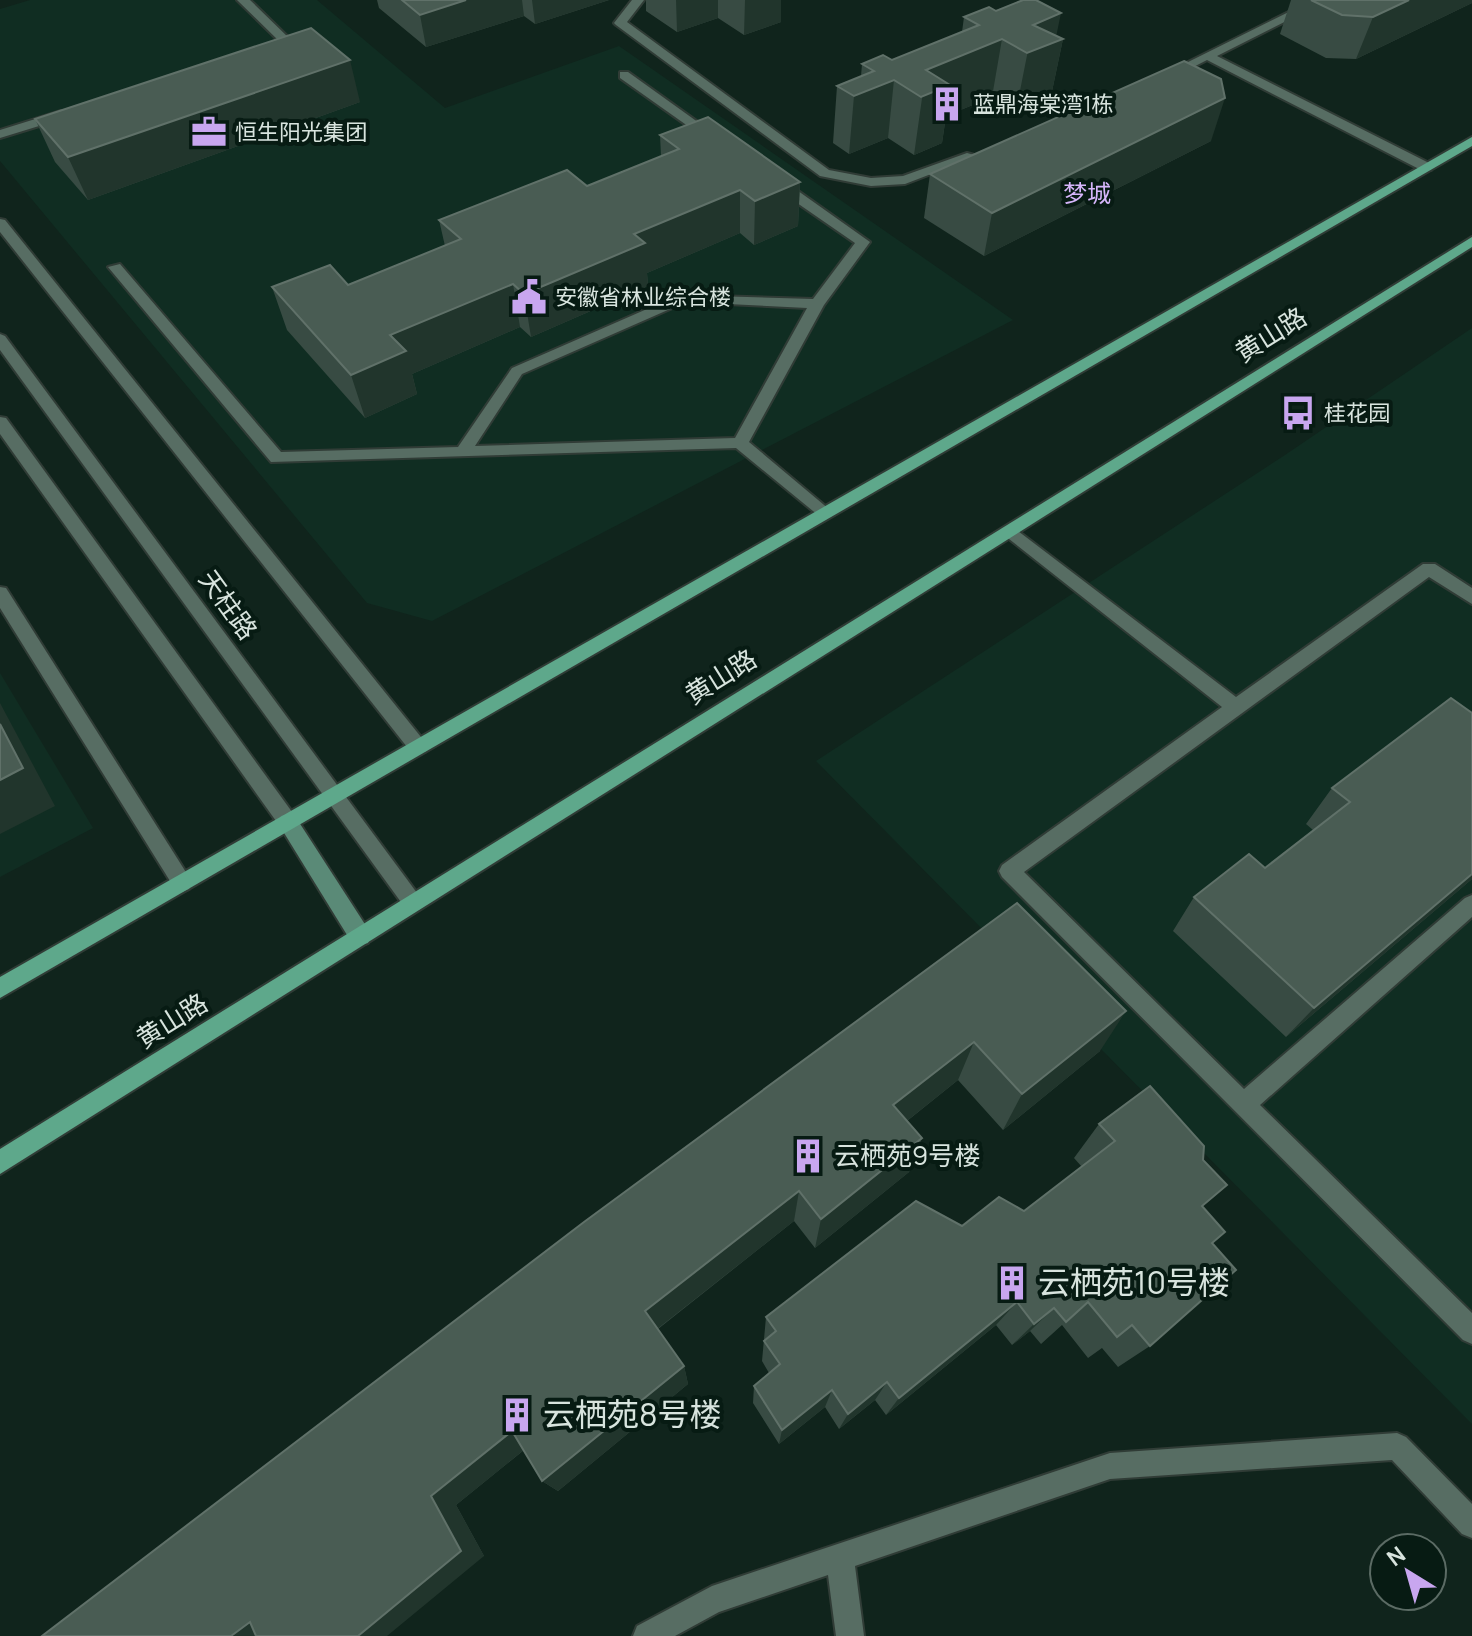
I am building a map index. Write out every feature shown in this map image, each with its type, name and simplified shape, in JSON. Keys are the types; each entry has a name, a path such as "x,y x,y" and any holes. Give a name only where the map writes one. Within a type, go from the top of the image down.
{"main road":[{"path":"0,988 1472,141"},
{"name":"黄山路","path":"0,1162 1472,241"},
{"path":"288,822 360,936"}],"street":[{"path":"243,0 288,43 258,53"},
{"path":"638,0 620,23 825,173 871,182 905,180 989,149"},
{"path":"1151,82 1210,57 1322,0"},
{"path":"1210,57 1426,167"},
{"path":"624,75 724,145"},
{"path":"0,134 76,110"},
{"path":"740,443 817,304 863,242 762,172"},
{"path":"0,223 418,747"},
{"path":"115,267 277,458 740,443 824,514"},
{"path":"463,452 517,371 684,298 817,304"},
{"name":"天柱路","path":"0,339 413,903"},
{"path":"0,422 288,822"},
{"path":"1010,531 1237,708"},
{"path":"1471,1327 1009,871 1429,568 1472,597"},
{"path":"0,594 182,883"},
{"path":"1244,1104 1472,904"},
{"path":"647,1636 712,1600 1110,1466 1397,1446 1472,1524"},
{"path":"840,1557 850,1636"}],"shaded area":[{"path":"30,0 317,0 445,108 619,46 1013,320 432,621 367,603 0,161 0,9"},
{"path":"1472,328 1472,1424 816,761 1285,455"},
{"path":"0,673 93,828 0,877"}],"building":[{"path":"402,0 466,0 420,15"},
{"path":"1023,0 1036,0 1061,13 1033,25 1063,39 1027,53 1002,39 926,70 950,85 921,97 894,80 854,96 837,86 874,71 862,64 883,55 892,60 979,25 964,17 989,7 996,11"},
{"path":"1311,0 1409,0 1373,17 1342,15"},
{"path":"311,28 350,60 68,157 35,119"},
{"path":"1184,61 1221,79 1225,98 992,213 930,174"},
{"path":"708,117 800,182 755,201 740,190 634,234 645,243 524,294 513,284 390,335 406,351 351,375 272,287 330,265 348,285 461,239 439,220 567,170 587,186 679,149 660,135"},
{"path":"1451,698 1472,713 1472,874 1314,1008 1194,897 1249,854 1265,868 1350,802 1332,788"},
{"path":"0,724 23,768 0,780"},
{"path":"1017,903 1126,1011 1022,1094 974,1042 893,1105 922,1138 821,1219 799,1191 645,1311 684,1366 542,1481 512,1431 431,1496 461,1551 358,1636 256,1636 250,1622 231,1636 42,1636 584,1222"},
{"name":"云栖苑10号楼","path":"1150,1086 1204,1146 1203,1160 1227,1185 1202,1206 1225,1232 1212,1243 1236,1270 1150,1346 1132,1325 1117,1337 1088,1302 1066,1322 1054,1308 1034,1324 1017,1302 899,1398 887,1382 848,1414 832,1390 782,1430 754,1386 780,1364 764,1341 776,1331 766,1317 916,1201 962,1226 999,1197 1024,1211 1115,1141 1099,1124"}],"place":[{"name":"蓝鼎海棠湾1栋","path":"947,104"},
{"name":"恒生阳光集团","path":"209,132"},
{"name":"安徽省林业综合楼","path":"529,297"},
{"name":"桂花园","path":"1298,413"},
{"name":"云栖苑9号楼","path":"808,1156"},
{"name":"云栖苑10号楼","path":"1012,1283"},
{"name":"云栖苑8号楼","path":"517,1415"}],"district":[{"name":"梦城","path":"1087,194"}]}
